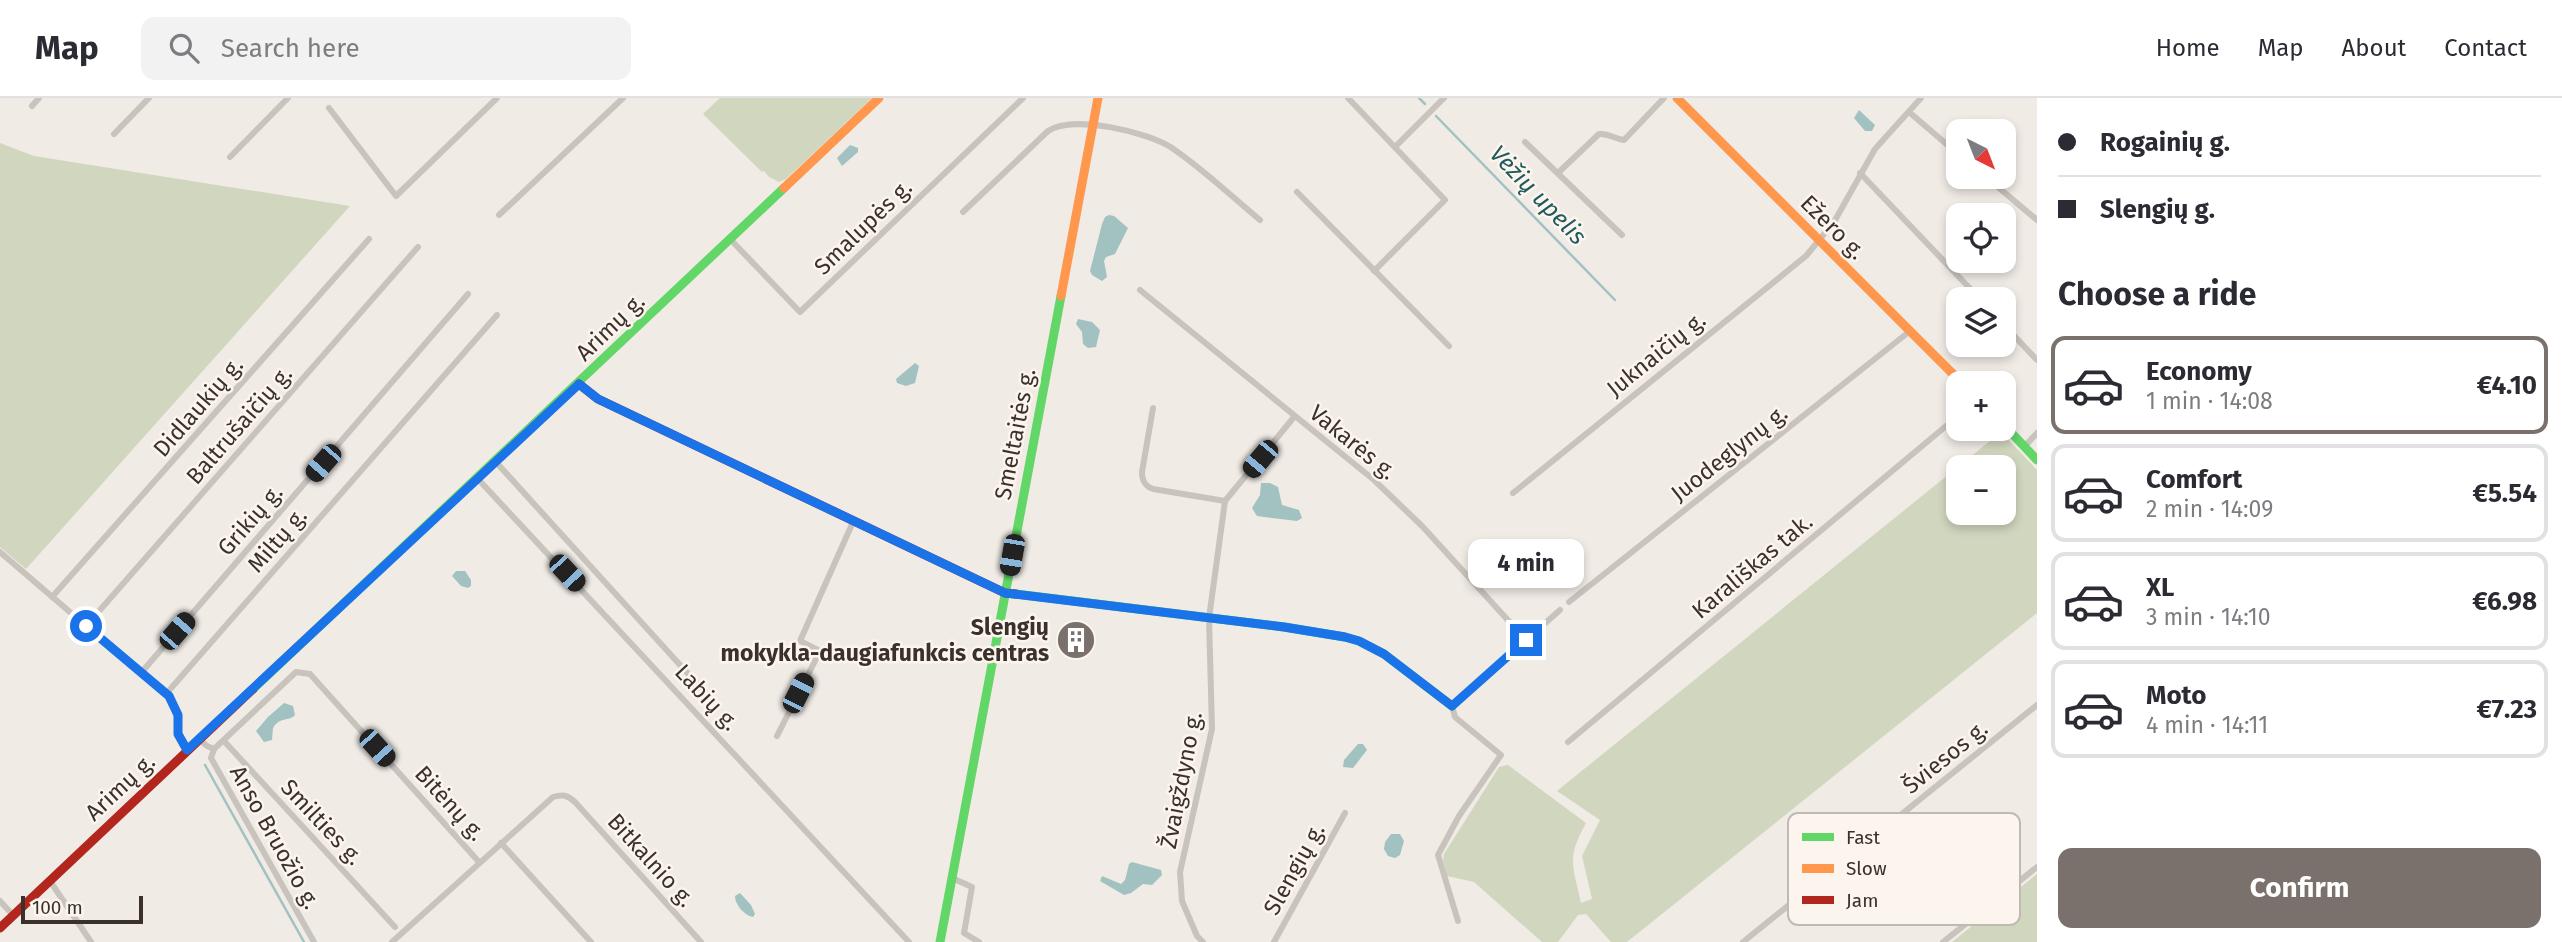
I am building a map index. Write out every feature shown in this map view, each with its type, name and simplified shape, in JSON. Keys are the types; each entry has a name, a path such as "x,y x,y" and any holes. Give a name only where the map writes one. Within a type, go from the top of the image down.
{"main road":[{"name":"Arimų g.","path":"0,928 879,98"},
{"name":"Smeltaitės g.","path":"940,942 1098,98"},
{"name":"Ežero g.","path":"1676,98 1950,371"},
{"path":"579,384 598,399 1005,593 1297,629 1359,641 1395,662 1452,706"},
{"path":"2016,437 2037,460"}],"street":[{"path":"32,106 39,98"},
{"path":"114,134 149,98"},
{"path":"230,158 288,98"},
{"path":"329,108 396,196 497,98"},
{"path":"499,215 623,98"},
{"name":"Smalupės g.","path":"730,239 800,312 1023,98"},
{"path":"1348,98 1444,200 1374,271"},
{"path":"1395,147 1444,98"},
{"path":"1559,172 1599,134 1607,133 1624,140 1664,98"},
{"name":"Juknaičių g.","path":"1513,493 1806,256 1840,212 1875,149 1921,98"},
{"path":"1909,112 1946,144"},
{"path":"963,212 1051,129 1067,123 1093,124 1149,138 1170,147 1259,220"},
{"path":"1525,142 1622,235"},
{"path":"1860,173 1968,287"},
{"path":"2000,189 2037,220"},
{"path":"1297,191 1450,346"},
{"name":"Didlaukių g.","path":"52,597 369,239"},
{"name":"Baltrušaičių g.","path":"86,626 418,247"},
{"name":"Vakarės g.","path":"1140,290 1374,480 1422,526 1526,640"},
{"name":"Grikių g.","path":"141,673 468,294"},
{"name":"Miltų g.","path":"166,694 497,315"},
{"name":"Juodeglynų g.","path":"1569,602 1910,331"},
{"path":"2016,338 2037,360"},
{"path":"1153,408 1142,472 1145,484 1153,489 1225,501 1294,416"},
{"name":"Karališkas tak.","path":"1568,742 1946,426"},
{"path":"2025,446 2037,433"},
{"path":"495,461 710,698"},
{"name":"Labių g.","path":"477,478 909,942"},
{"name":"Žvaigždyno g.","path":"1203,942 1182,901 1180,872 1212,729 1209,618 1225,501"},
{"path":"777,736 820,651 800,641 853,522"},
{"path":"0,552 166,694 174,704 178,715 178,734 187,750"},
{"path":"1458,922 1438,855 1459,816 1501,755 1455,717 1452,706 1560,610"},
{"name":"Bitėnų g.","path":"224,741 296,672 310,674 479,862"},
{"name":"Šviesos g.","path":"1903,813 2037,705"},
{"path":"199,739 214,749 224,741"},
{"name":"Smilties g.","path":"224,741 395,927"},
{"name":"Anso Bruožio g.","path":"214,749 211,758 314,942"},
{"name":"Bitkalnio g.","path":"501,843 553,797 566,795 701,942"},
{"name":"Slengių g.","path":"1274,942 1345,813"},
{"path":"392,942 501,843 590,942"},
{"path":"2020,881 2037,867"},
{"path":"952,878 972,887 964,933 979,942"},
{"path":"50,881 91,942"},
{"path":"0,901 13,915"},
{"name":"Šviesos g.","path":"1744,942 1788,906"},
{"path":"1943,942 1964,925"}],"green space":[{"path":"720,98 872,98 786,179 779,182 762,172 703,114"},
{"path":"0,143 34,156 350,206 26,569 0,547"},
{"path":"1990,441 2010,441 2037,470 2037,613 1627,942 1611,942 1586,914 1578,915 1558,942 1542,942 1474,882 1447,876 1444,854 1499,767 1508,765 1586,823 1576,845 1573,862 1581,903 1592,899 1582,856 1600,820 1557,791 1946,476 1946,525 2016,525 2016,455 1973,455"},
{"path":"2037,874 2037,942 1952,942 1973,925 2020,925 2020,888"}],"water":[{"path":"1859,110 1875,125 1872,131 1865,131 1854,118"},
{"path":"850,145 858,148 858,152 842,166 837,158"},
{"path":"1109,215 1128,228 1115,254 1106,257 1104,261 1107,277 1102,281 1090,271 1102,224"},
{"path":"1078,319 1092,322 1100,330 1096,347 1088,348 1083,344 1082,332 1076,324"},
{"path":"915,363 919,366 915,383 906,386 897,383 896,379"},
{"path":"1261,483 1278,487 1282,505 1299,510 1302,518 1297,521 1257,516 1252,508 1260,495"},
{"path":"456,571 465,571 471,580 471,586 461,586 452,576"},
{"path":"284,703 293,706 295,715 276,724 272,740 264,742 256,731"},
{"path":"1358,744 1363,744 1367,750 1353,768 1343,767 1344,760"},
{"path":"1391,834 1400,834 1404,841 1400,855 1395,858 1388,856 1384,849"},
{"path":"1132,862 1161,870 1162,875 1152,885 1143,884 1124,895 1100,881 1102,876 1121,884"},
{"path":"740,893 751,905 755,914 753,917 738,906 735,896"}],"waterway":[{"name":"Vėžių upelis","path":"1419,98 1425,104"},
{"name":"Vėžių upelis","path":"1436,116 1615,300"},
{"path":"205,765 304,942"}],"traffic: fast":[{"path":"253,689 784,188"},
{"path":"940,942 1061,296"},
{"path":"2016,438 2037,460"},
{"path":"1016,594 1345,637 1384,654 1452,706"}],"traffic: slow":[{"path":"784,188 879,98"},
{"path":"1061,296 1098,98"},
{"path":"1677,98 1950,371"}],"traffic: jam":[{"path":"579,384 598,399 1005,593 1016,594"},
{"path":"0,928 253,689"}],"place":[{"name":"Slengių mokykla-daugiafunkcis centras","path":"1076,640"}],"route":[{"path":"86,626 169,696 178,715 178,734 187,750 579,384 598,399 1005,593 1345,637 1384,654 1452,706 1526,640"}]}
